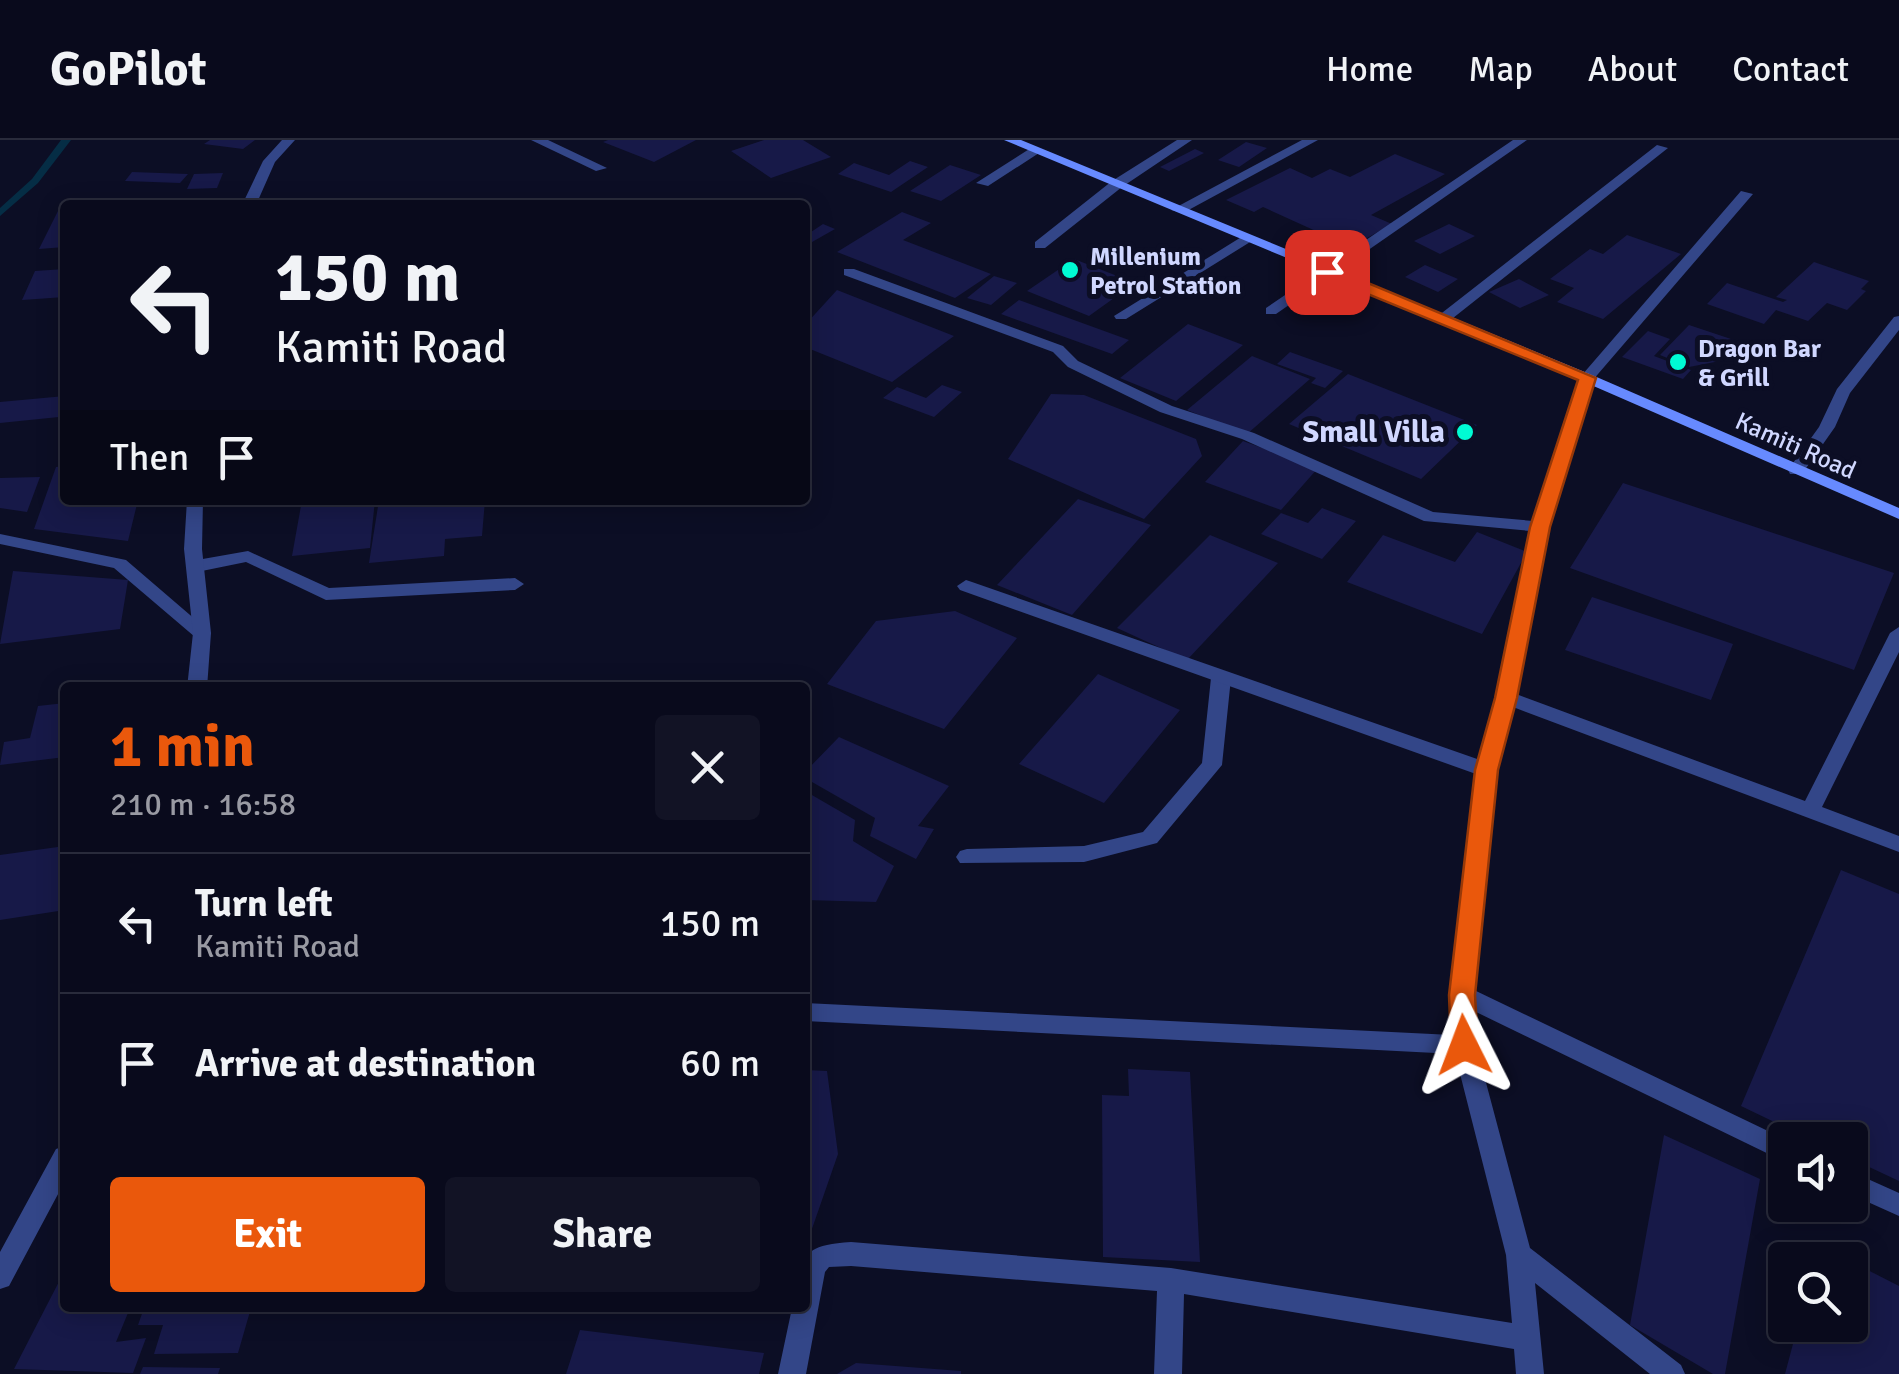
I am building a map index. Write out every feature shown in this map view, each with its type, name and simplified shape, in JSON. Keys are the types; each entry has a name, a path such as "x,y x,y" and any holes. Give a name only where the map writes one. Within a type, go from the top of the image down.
{"main road":[{"name":"Kamiti Road","path":"1010,140 1587,378 1899,514"}],"street":[{"path":"250,200 269,161 289,140"},
{"path":"537,140 601,168"},
{"path":"1040,245 1117,184 1186,140"},
{"path":"1178,210 1312,140"},
{"path":"1271,311 1521,140"},
{"path":"1443,319 1662,148"},
{"path":"983,183 1034,150"},
{"path":"1530,1374 1518,1255 1464,1045 1462,995 1487,770 1506,698 1540,527 1587,378 1746,194"},
{"path":"1121,316 1248,238"},
{"path":"849,272 1058,349 1073,364 1166,409 1248,436 1430,516 1540,527"},
{"path":"1796,470 1826,427 1843,392 1899,320"},
{"path":"195,505 202,633 197,682"},
{"path":"0,538 120,564 202,633"},
{"path":"197,566 248,556 326,594 515,584"},
{"path":"966,586 1487,770"},
{"path":"1810,810 1899,633"},
{"path":"967,857 1084,854 1150,838 1212,766 1221,678"},
{"path":"1506,698 1899,844"},
{"path":"1462,995 1768,1142"},
{"path":"810,1012 1464,1045"},
{"path":"0,1277 60,1166"},
{"path":"1868,1190 1899,1205"},
{"path":"810,1282 813,1267 822,1256 851,1254 1171,1280 1526,1338"},
{"path":"1518,1255 1671,1374"},
{"path":"1168,1374 1171,1280"},
{"path":"792,1374 804,1312"}],"building":[{"path":"210,140 255,140 243,149 204,144"},
{"path":"696,140 654,162 603,142"},
{"path":"764,140 803,140 831,157 771,178 731,151"},
{"path":"1246,142 1267,148 1239,167 1218,160"},
{"path":"1195,149 1204,153 1169,171 1160,167"},
{"path":"1395,154 1445,174 1371,215 1392,224 1351,247 1263,207 1254,212 1226,200 1290,168 1312,178 1330,169 1350,177"},
{"path":"910,161 928,167 891,192 838,174 854,163 889,175"},
{"path":"950,165 981,175 941,201 910,191"},
{"path":"132,172 188,174 180,183 125,181"},
{"path":"223,173 217,188 187,189 194,174"},
{"path":"60,207 60,247 39,249"},
{"path":"902,212 931,223 903,240 991,274 955,298 837,252"},
{"path":"823,224 835,229 810,243 811,232"},
{"path":"1449,224 1475,236 1440,254 1414,241"},
{"path":"1627,235 1681,254 1603,319 1557,302 1574,288 1550,279 1590,249 1603,254"},
{"path":"1074,259 1135,283 1089,316 1027,291"},
{"path":"1814,262 1869,281 1861,289 1866,291 1847,310 1827,303 1808,321 1776,310 1764,324 1707,304 1727,283 1783,302 1787,300 1776,297"},
{"path":"1425,265 1458,279 1438,292 1405,277"},
{"path":"60,269 60,297 22,300 35,271"},
{"path":"994,276 1017,283 991,305 967,298"},
{"path":"1519,279 1549,295 1520,308 1489,292"},
{"path":"837,290 954,336 892,382 810,349 810,320"},
{"path":"1019,300 1129,340 1112,354 1001,314"},
{"path":"1188,324 1243,345 1176,401 1120,378"},
{"path":"1689,325 1734,340 1720,361 1689,367 1660,355"},
{"path":"1648,331 1670,339 1654,356 1691,370 1683,379 1622,357"},
{"path":"1290,352 1343,371 1325,388 1311,383 1316,378 1277,364"},
{"path":"1252,356 1310,379 1247,434 1187,410"},
{"path":"1348,374 1477,425 1421,479 1289,424"},
{"path":"942,385 962,392 934,417 883,398 897,387 926,398"},
{"path":"1051,394 1084,395 1196,439 1202,456 1144,519 1008,459"},
{"path":"60,396 60,414 59,417 0,423 0,402"},
{"path":"1243,441 1318,468 1281,510 1205,482"},
{"path":"56,467 60,467 60,505 137,505 128,541 34,529"},
{"path":"40,477 27,512 0,508 0,478"},
{"path":"1623,483 1894,573 1854,670 1570,568"},
{"path":"1078,499 1151,525 1072,615 997,585"},
{"path":"301,505 374,505 370,548 292,556"},
{"path":"378,505 485,505 482,536 445,539 444,556 369,563"},
{"path":"1322,508 1356,521 1322,559 1261,534 1281,513 1308,523"},
{"path":"1477,532 1527,552 1482,634 1347,582 1383,535 1455,562"},
{"path":"1210,535 1278,563 1187,660 1117,628"},
{"path":"13,571 128,580 120,629 0,644"},
{"path":"1592,597 1733,644 1711,700 1565,650"},
{"path":"955,611 1017,638 944,729 827,684 876,621"},
{"path":"1098,674 1180,710 1104,803 1019,764"},
{"path":"60,704 60,758 0,765 4,742 30,738 38,706"},
{"path":"839,737 949,786 918,826 934,829 916,859 870,836 875,818 810,781 810,767"},
{"path":"810,794 855,820 853,841 894,866 876,902 810,900"},
{"path":"60,847 60,911 0,920 0,855"},
{"path":"1841,870 1899,894 1899,1181 1868,1166 1868,1122 1774,1122 1741,1106"},
{"path":"1128,1069 1190,1072 1200,1262 1103,1257 1102,1095 1129,1096"},
{"path":"810,1070 827,1071 838,1154 810,1234"},
{"path":"1664,1135 1760,1179 1725,1374 1713,1374 1630,1325"},
{"path":"1868,1270 1899,1286 1899,1374 1785,1374 1793,1342 1868,1342"},
{"path":"60,1280 60,1312 128,1312 116,1342 146,1338 133,1373 14,1369"},
{"path":"143,1312 250,1312 238,1353 154,1354 163,1325 138,1325"},
{"path":"580,1330 764,1353 759,1374 566,1374"},
{"path":"856,1363 961,1371 961,1374 837,1374"},
{"path":"143,1367 220,1368 218,1374 140,1374"}],"waterway":[{"path":"0,213 35,181 66,140"}],"place":[{"name":"Millenium Petrol Station","path":"1070,270"},
{"name":"Dragon Bar & Grill","path":"1678,362"},
{"name":"Small Villa","path":"1465,432"}],"route":[{"path":"1327,272 1587,378 1540,527 1506,698 1487,770 1462,995 1464,1045"}]}
